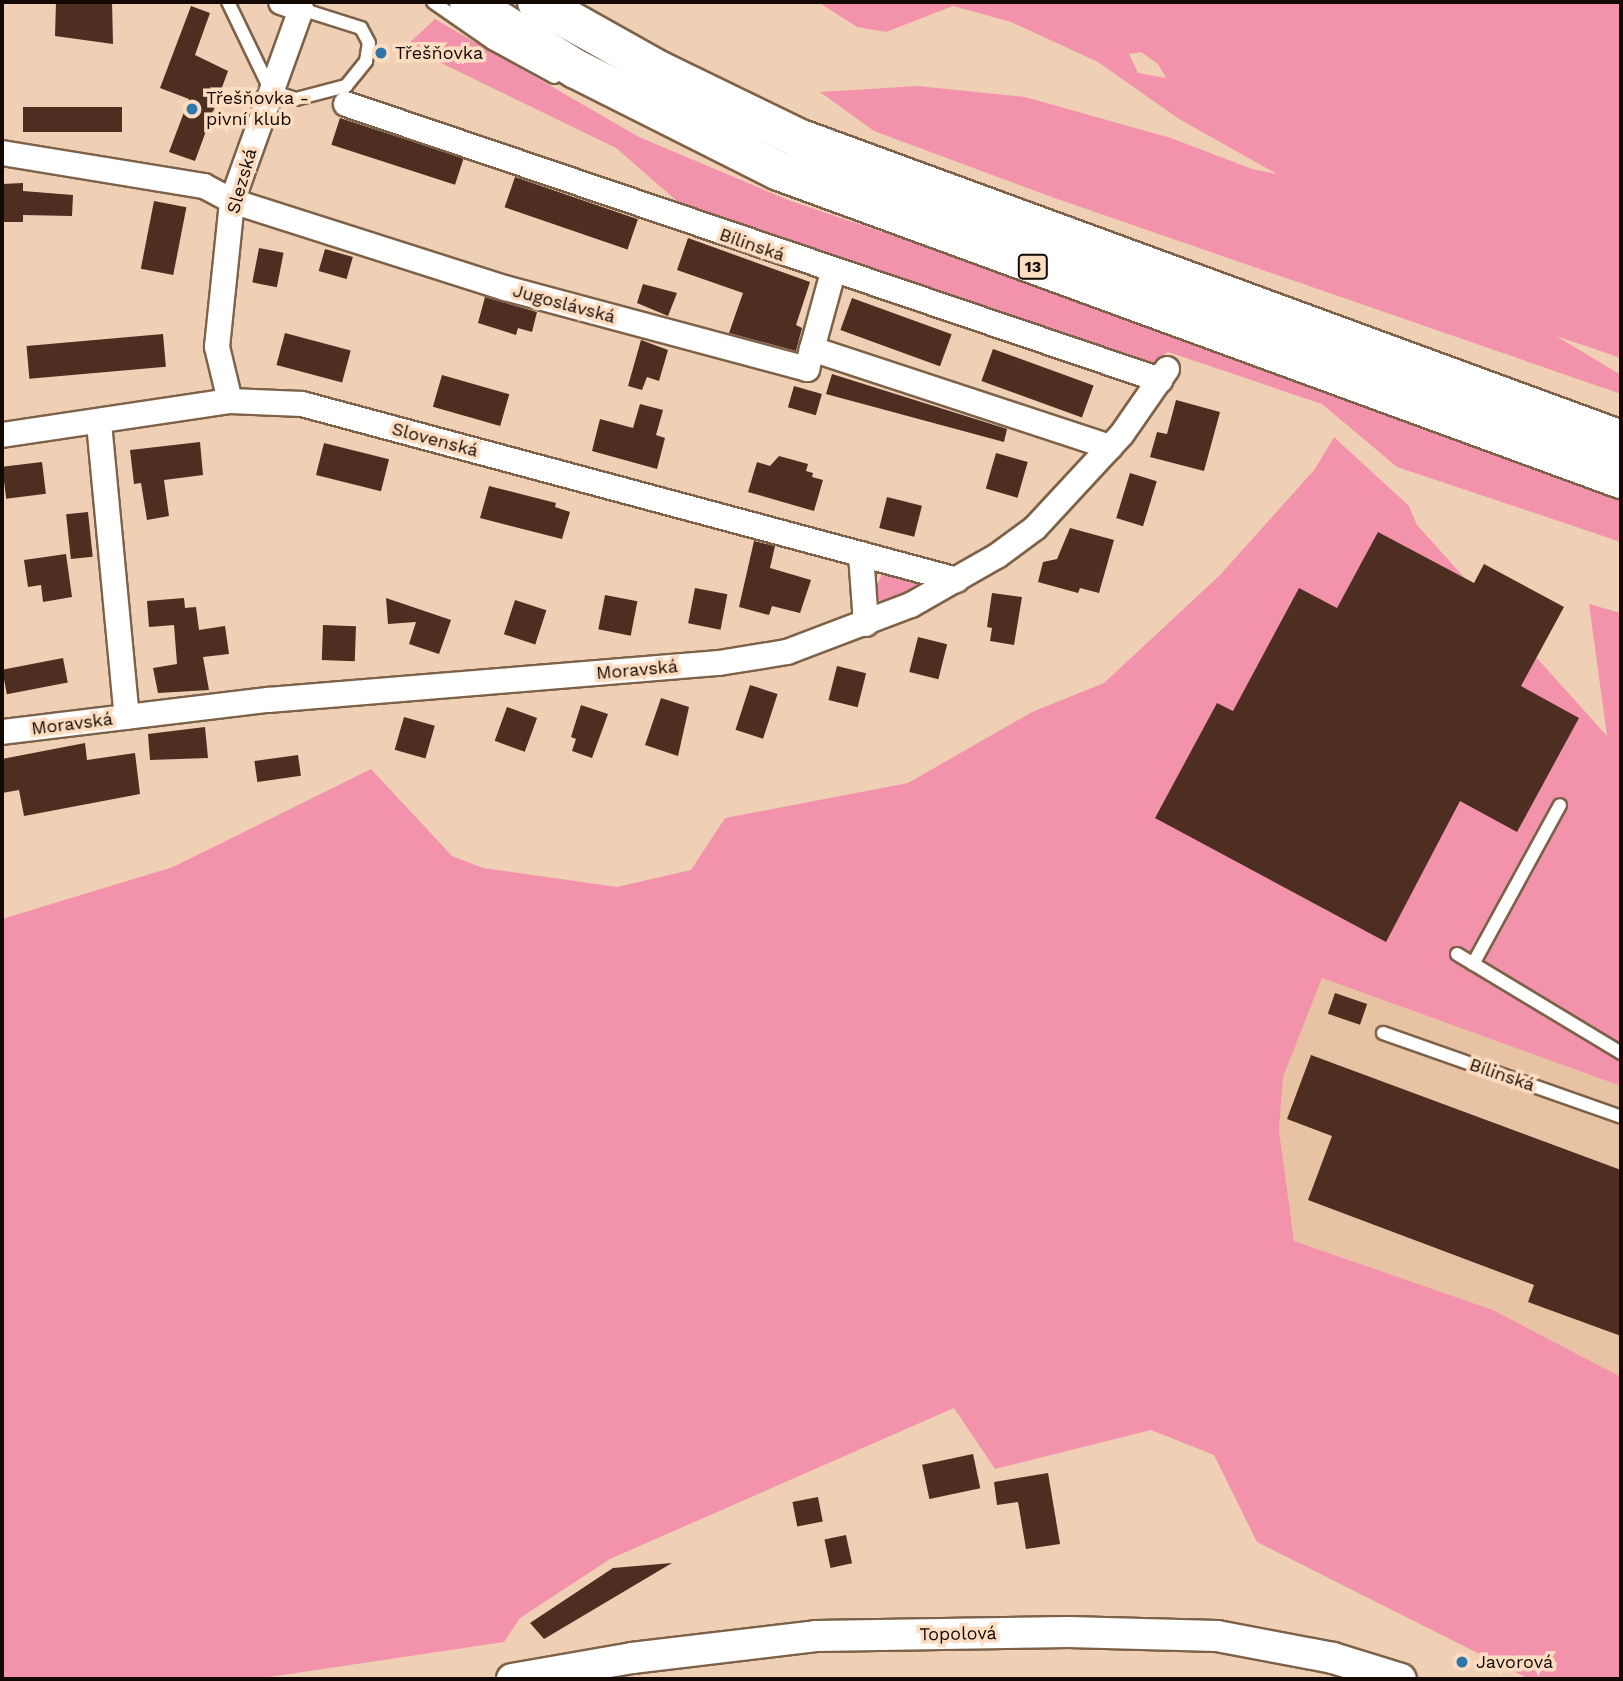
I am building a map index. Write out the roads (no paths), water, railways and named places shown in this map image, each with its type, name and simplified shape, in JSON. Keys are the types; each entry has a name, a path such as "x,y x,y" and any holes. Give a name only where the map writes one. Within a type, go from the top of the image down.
{"highway":[{"name":"13","path":"469,2 640,104 779,171 1621,479"},
{"name":"13","path":"537,2 660,71 799,138 1621,440"}],"street":[{"name":"Slezská","path":"230,401 217,348 232,201 271,91 296,4"},
{"name":"Bílinská","path":"346,104 833,272 1164,375"},
{"name":"Jugoslávská","path":"2,153 204,186 232,201 505,288 807,369 812,349"},
{"path":"833,272 812,349 1110,447"},
{"name":"Moravská","path":"2,732 268,700 719,663 787,652 866,624 957,580 1035,528 1110,447 1164,375"},
{"name":"Slovenská","path":"2,435 99,423 230,401 302,404 957,580"},
{"path":"99,423 127,717"},
{"path":"861,554 866,624"},
{"name":"Topolová","path":"512,1679 632,1658 816,1636 1068,1632 1217,1636 1333,1658 1401,1679"}],"lane":[{"path":"228,2 271,91 296,99 321,95 346,86 366,61 369,43 361,28 296,4"},
{"path":"433,2 492,43 570,86"},
{"path":"705,152 779,171"},
{"path":"1473,964 1560,805"},
{"path":"1457,954 1621,1053"},
{"name":"Bílinská","path":"1383,1033 1621,1117"}],"place":[{"name":"Třešňovka","path":"381,53"},
{"name":"Třešňovka - pivní klub","path":"192,109"},
{"name":"Javorová","path":"1462,1662"}]}
